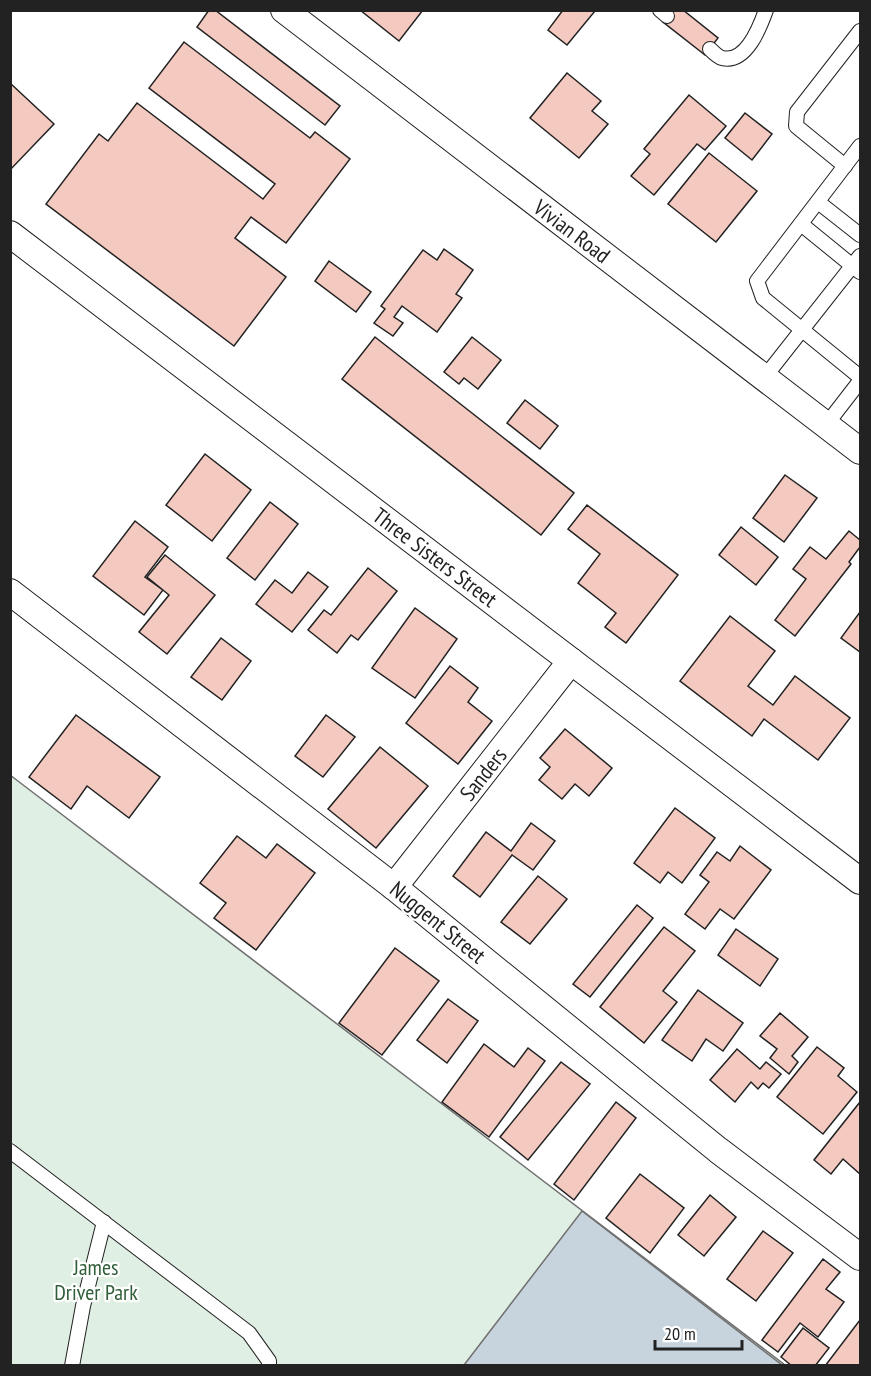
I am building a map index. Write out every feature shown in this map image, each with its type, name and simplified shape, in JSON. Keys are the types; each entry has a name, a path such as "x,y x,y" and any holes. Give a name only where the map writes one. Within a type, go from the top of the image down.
{"street":[{"name":"Vivian Road","path":"284,10 861,451"},
{"name":"Three Sisters Street","path":"10,234 861,881"},
{"name":"Nuggent Street","path":"10,592 394,887 718,1150 861,1257"},
{"name":"Sanders","path":"394,887 571,661"}],"lane":[{"path":"710,50 722,58 733,57 747,48 766,10"},
{"path":"845,166 796,126 797,112 861,31"},
{"path":"861,146 757,281 763,298 861,376"},
{"path":"818,202 861,235"},
{"path":"764,378 802,329 858,265 801,224"},
{"path":"826,425 861,381"},
{"path":"10,1151 249,1333 269,1360 269,1365"},
{"path":"72,1365 83,1306 104,1222"}],"green space":[{"name":"James Driver Park","path":"10,775 785,1365 11,1365"}],"shaded area":[{"path":"582,1211 782,1365 464,1365"}],"building":[{"path":"209,10 215,10 340,106 325,125 197,27"},
{"path":"360,10 423,10 399,41"},
{"path":"563,10 595,11 567,45 548,30"},
{"path":"672,10 683,10 718,38 705,55 663,22"},
{"path":"184,42 310,138 315,132 350,159 286,243 251,217 235,238 286,277 234,346 46,204 99,134 108,141 137,103 263,199 275,184 149,88"},
{"path":"567,73 601,101 592,111 608,124 579,158 530,118"},
{"path":"10,83 54,124 10,170"},
{"path":"689,95 726,126 705,150 697,144 654,195 631,176 650,154 644,149"},
{"path":"745,113 772,134 752,160 725,138"},
{"path":"709,153 757,191 716,242 668,204"},
{"path":"444,249 473,270 456,294 462,298 437,332 402,306 394,317 403,323 393,336 374,323 385,309 381,306 423,250 437,260"},
{"path":"329,261 371,292 356,312 315,281"},
{"path":"375,337 574,493 541,535 342,379"},
{"path":"472,337 501,360 478,389 464,378 459,384 444,372"},
{"path":"525,400 558,426 540,449 507,423"},
{"path":"205,454 251,490 212,541 166,505"},
{"path":"785,475 817,498 784,542 753,518"},
{"path":"270,502 298,524 255,580 227,558"},
{"path":"587,505 678,575 626,643 605,627 616,613 578,583 600,554 568,529"},
{"path":"135,521 168,547 145,577 163,590 144,615 93,576"},
{"path":"741,527 778,557 756,585 719,555"},
{"path":"849,531 860,540 860,547 849,562 851,564 795,636 775,620 806,579 793,569 810,547 826,559"},
{"path":"165,555 215,595 167,654 139,632 169,595 147,577"},
{"path":"368,568 397,591 358,640 351,635 337,653 308,630 324,610 331,615"},
{"path":"308,572 328,587 292,632 256,604 275,580 292,593"},
{"path":"415,608 457,639 415,698 372,668"},
{"path":"860,612 860,652 841,638"},
{"path":"730,616 775,651 748,686 773,705 795,676 850,718 818,760 764,719 752,736 680,681"},
{"path":"221,638 251,661 222,700 191,677"},
{"path":"450,666 478,688 468,702 492,721 458,764 406,723"},
{"path":"76,715 160,777 129,818 87,786 71,809 29,777"},
{"path":"326,715 355,737 323,777 295,756"},
{"path":"565,729 612,768 589,796 575,784 562,799 539,780 550,767 540,758"},
{"path":"380,747 428,786 376,848 328,809"},
{"path":"675,808 715,838 682,883 668,872 660,883 634,863"},
{"path":"531,823 555,841 533,870 512,855 480,897 453,876 486,832 511,851"},
{"path":"237,836 266,858 277,844 315,873 256,950 214,918 226,903 200,883"},
{"path":"740,846 771,870 734,919 720,909 705,929 685,914 709,882 700,875 717,852 730,861"},
{"path":"538,876 567,899 530,944 501,922"},
{"path":"637,905 653,918 590,997 573,984"},
{"path":"664,927 695,951 663,991 677,1002 644,1043 600,1007"},
{"path":"736,929 778,959 760,986 718,955"},
{"path":"395,948 439,981 382,1055 339,1023"},
{"path":"698,990 743,1023 723,1051 706,1039 692,1061 662,1040"},
{"path":"448,999 478,1021 447,1063 417,1040"},
{"path":"780,1013 808,1037 792,1056 798,1062 789,1074 770,1058 777,1049 760,1036"},
{"path":"484,1044 514,1067 528,1048 545,1061 489,1137 442,1102"},
{"path":"817,1047 844,1068 838,1076 857,1092 823,1134 777,1097"},
{"path":"737,1049 760,1069 766,1062 781,1074 769,1088 763,1083 758,1089 751,1082 735,1102 710,1080"},
{"path":"561,1062 590,1084 528,1160 500,1137"},
{"path":"616,1102 636,1118 574,1200 554,1184"},
{"path":"860,1102 860,1174 843,1159 831,1174 814,1160"},
{"path":"640,1174 684,1208 650,1253 606,1218"},
{"path":"710,1195 736,1217 704,1256 678,1235"},
{"path":"763,1231 793,1253 756,1301 727,1279"},
{"path":"823,1259 840,1272 826,1289 844,1302 818,1337 800,1323 778,1352 762,1340"},
{"path":"860,1320 860,1366 825,1366"},
{"path":"803,1328 829,1348 815,1366 792,1366 781,1357"}]}
